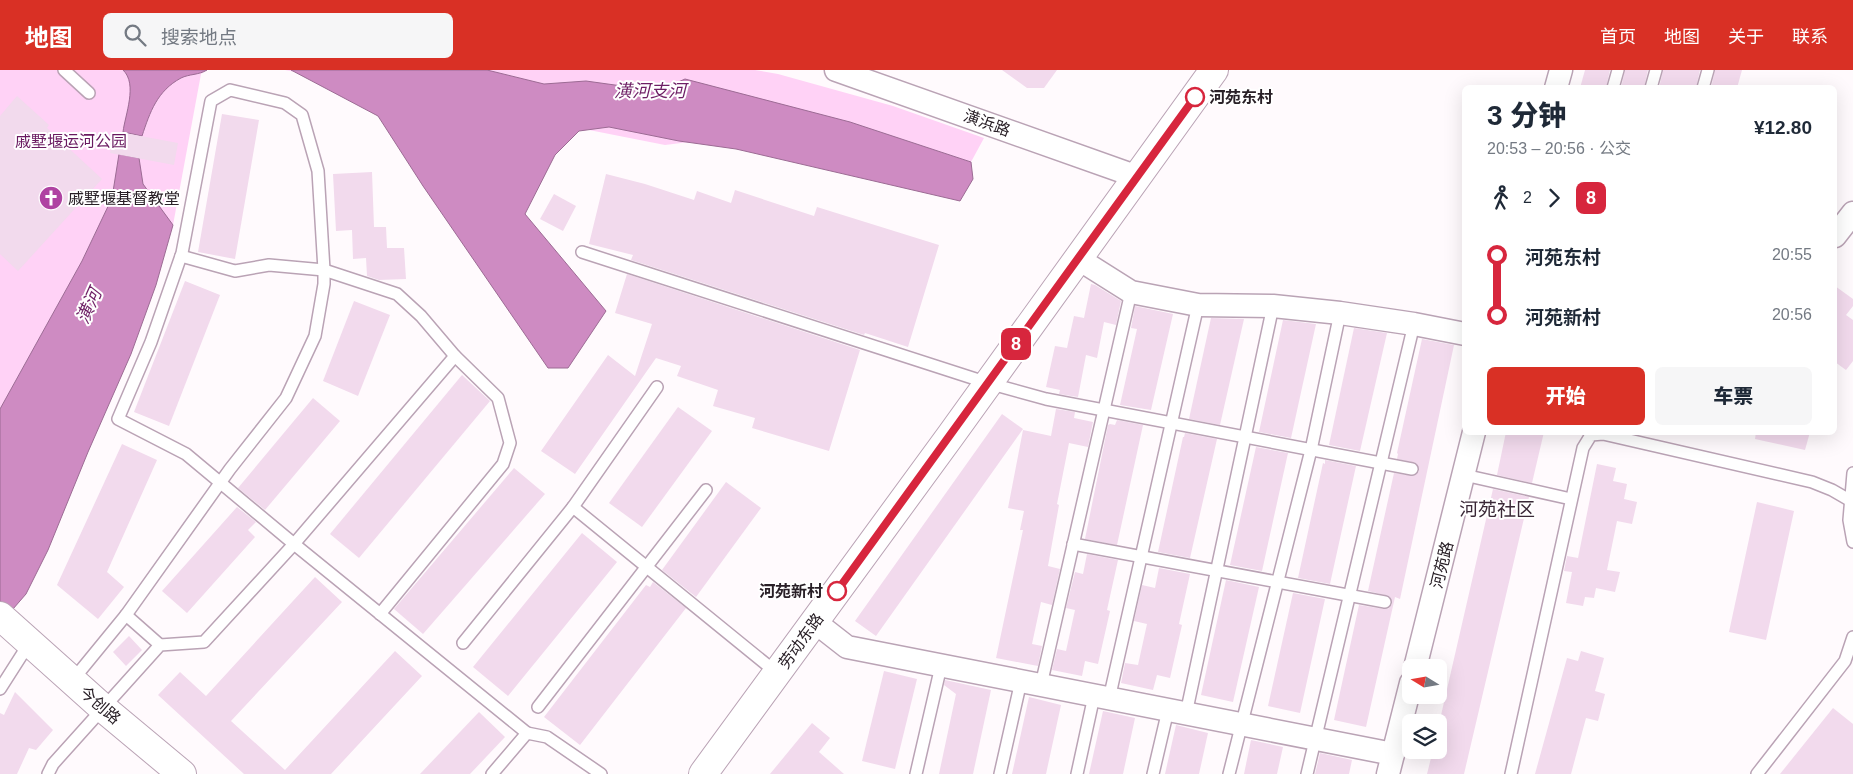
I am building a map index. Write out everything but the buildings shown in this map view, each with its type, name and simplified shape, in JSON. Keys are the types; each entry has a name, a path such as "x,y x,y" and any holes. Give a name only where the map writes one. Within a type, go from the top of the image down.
{"street":[{"name":"潢浜路","path":"836,70 1138,177"},
{"name":"劳动东路","path":"703,774 1214,70"},
{"path":"1557,85 1561,70"},
{"path":"1837,233 1853,213"},
{"path":"1077,258 1131,292 1198,305 1273,306 1340,313 1462,333"},
{"name":"河苑路","path":"1417,659 1473,435"},
{"path":"815,622 847,647 1316,739 1390,764 1406,704"},
{"name":"今创路","path":"17,631 104,709 182,774"}],"lane":[{"path":"64,70 90,93"},
{"path":"1614,85 1618,70"},
{"path":"1652,85 1656,70"},
{"path":"1704,85 1708,70"},
{"path":"72,680 126,615 220,483 286,398 316,336 324,284 318,171 302,115 285,103 230,90 210,101 181,256 151,342 118,419 186,454 220,483 294,544 527,733 547,736 601,774"},
{"path":"582,252 988,383 1046,399 1412,469"},
{"path":"181,256 235,271 269,264 324,270 397,294 421,316 455,356 498,398 510,443 503,464 380,614"},
{"path":"1000,774 1031,683 1073,544 1131,292"},
{"path":"1077,774 1102,697 1141,557 1198,305"},
{"path":"1153,774 1177,712 1217,571 1273,306"},
{"path":"1229,774 1311,450 1340,313"},
{"path":"1307,774 1414,324"},
{"path":"48,774 54,764 160,646 204,642 294,544 455,356"},
{"path":"463,643 573,507 657,387"},
{"path":"1512,774 1571,499 1583,448 1590,435"},
{"path":"1607,435 1812,482 1832,490 1851,501"},
{"path":"1853,473 1849,520 1853,542"},
{"path":"1464,475 1571,499"},
{"path":"538,707 706,490"},
{"path":"573,507 777,674"},
{"path":"1073,544 1385,602"},
{"path":"126,615 160,646"},
{"path":"0,688 17,631"},
{"path":"1757,774 1849,665 1853,637"},
{"path":"916,774 941,666"},
{"path":"492,774 527,733"}],"green space":[{"name":"戚墅堰运河公园","path":"0,70 207,70 201,74 173,225 112,199 82,261 0,409"},
{"path":"285,70 755,70 778,74 893,106 984,138 971,162 850,122 665,145"}],"water":[{"path":"123,70 207,70 181,78 166,89 156,103 142,136 123,132 130,83"},
{"name":"潢河支河","path":"291,70 487,70 544,84 586,81 658,91 685,79 850,122 971,162 973,179 960,201 736,149 679,141 609,127 579,131 555,155 525,214 606,311 568,368 548,368 423,186 378,116"},
{"name":"潢河","path":"119,154 139,158 143,184 173,225 156,285 131,354 48,550 26,594 0,624 0,409 82,261 112,198"}],"bus line":[{"name":"8","path":"837,591 1195,97"}],"place":[{"name":"河苑东村","path":"1195,97"},
{"name":"戚墅堰基督教堂","path":"51,198"},
{"name":"河苑新村","path":"837,591"}],"district":[{"name":"河苑社区","path":"1497,509"}]}
